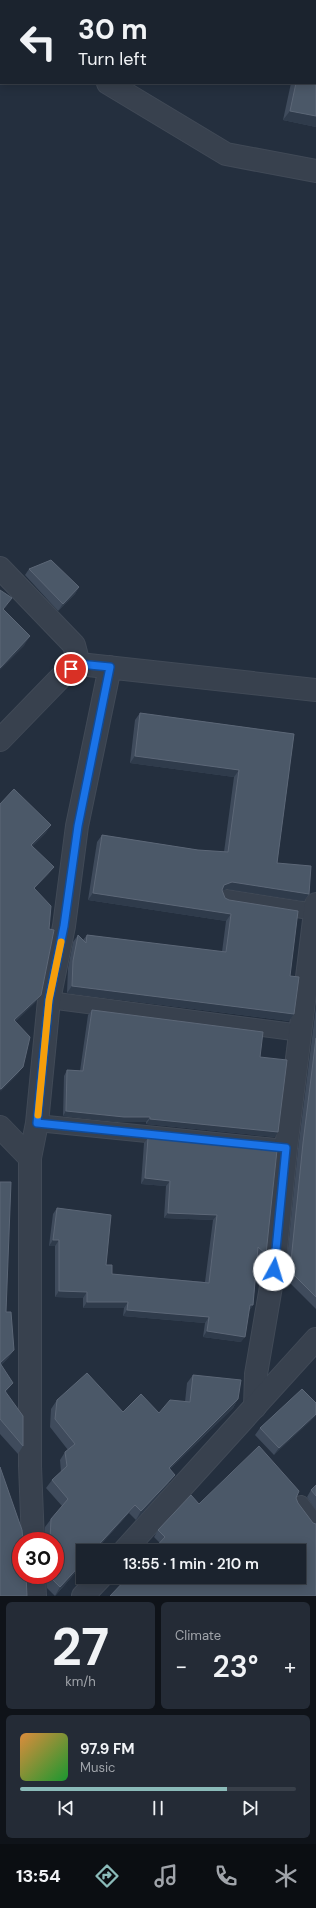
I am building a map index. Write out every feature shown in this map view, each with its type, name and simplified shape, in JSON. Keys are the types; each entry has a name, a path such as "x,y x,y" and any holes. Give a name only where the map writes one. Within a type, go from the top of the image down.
{"street":[{"path":"110,84 226,154 316,171"},
{"path":"0,568 74,645 79,664"},
{"path":"0,740 64,674 79,664 316,690"},
{"path":"33,1532 30,1466 30,1158 37,1123 49,1000 64,926 78,826 110,667"},
{"path":"255,1407 256,1374 274,1270 286,1148 316,909"},
{"path":"0,1127 30,1158"},
{"path":"130,1544 316,1339"},
{"path":"34,1584 35,1596"},
{"path":"83,1596 94,1584"}],"lane":[{"path":"226,898 316,909"},
{"path":"49,1000 301,1033"},
{"path":"37,1123 286,1148"},
{"path":"301,1504 316,1524"}],"building":[{"path":"296,84 316,84 316,116 290,111"},
{"path":"51,560 79,587 63,604 29,569"},
{"path":"0,590 12,598 3,609 30,636 0,668"},
{"path":"140,713 294,734 277,863 311,866 309,894 232,882 224,885 222,890 225,898 229,900 298,911 290,976 299,977 294,1014 72,986 73,961 78,935 86,943 87,935 226,952 231,914 93,893 102,835 198,850 228,852 239,770 135,756"},
{"path":"14,789 51,825 31,845 54,867 34,888 51,906 49,929 54,930 41,995 14,1020 30,1037 23,1067 0,1089 0,804"},
{"path":"92,1010 263,1032 260,1057 287,1060 278,1132 150,1119 150,1117 124,1117 66,1111 67,1070 83,1071"},
{"path":"316,1038 316,1297 290,1271 303,1143"},
{"path":"148,1138 277,1150 266,1254 258,1247 253,1305 250,1305 245,1337 207,1331 209,1317 127,1310 128,1302 87,1302 87,1292 59,1291 59,1240 53,1240 57,1208 111,1215 106,1265 112,1265 112,1274 209,1283 217,1215 168,1213 170,1181 145,1178"},
{"path":"0,1182 11,1182 6,1312 11,1312 14,1350 0,1363"},
{"path":"0,1363 13,1383 5,1391 23,1416 23,1446 0,1419"},
{"path":"87,1373 123,1412 141,1394 159,1413 170,1400 190,1402 193,1375 241,1380 238,1399 169,1468 175,1475 141,1511 135,1505 99,1544 76,1544 76,1570 64,1583 64,1532 50,1532 51,1519 68,1499 52,1480 67,1466 65,1452 75,1444 55,1419 57,1400"},
{"path":"302,1389 316,1403 316,1414 279,1448 260,1428"},
{"path":"259,1446 299,1491 296,1498 298,1503 313,1523 316,1524 316,1596 110,1596 121,1584 306,1584 306,1544 158,1544 165,1537 158,1530 191,1495 199,1504"},
{"path":"0,1467 22,1530 22,1532 12,1532 12,1584 26,1584 27,1596 0,1596"},
{"path":"316,1485 316,1496 311,1490"}],"slow traffic":[{"path":"38,1115 49,1000 61,942"}],"route":[{"path":"71,669 79,664 110,667 78,826 64,926 49,1000 37,1123 286,1148 274,1270"}]}
